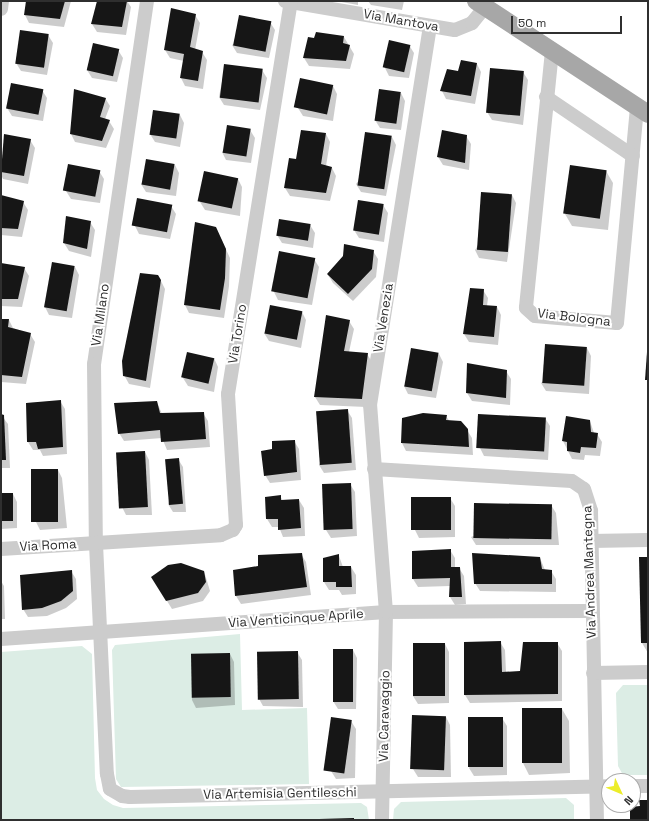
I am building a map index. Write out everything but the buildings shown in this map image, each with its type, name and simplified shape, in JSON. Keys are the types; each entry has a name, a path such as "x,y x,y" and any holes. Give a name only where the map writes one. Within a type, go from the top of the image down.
{"main road":[{"path":"481,4 643,111"}],"street":[{"path":"1,9 2,1"},
{"name":"Via Milano","path":"101,632 96,544 94,364 147,1"},
{"name":"Via Torino","path":"96,544 221,535 233,530 236,525 228,394 289,1"},
{"name":"Via Mantova","path":"289,1 430,27 455,30 472,23 481,4"},
{"name":"Via Venezia","path":"386,612 370,405 430,27"},
{"name":"Via Bologna","path":"552,51 546,97 526,308 535,316 617,323 633,156 643,111"},
{"path":"546,97 633,156"},
{"name":"Via Andrea Mantegna","path":"374,469 572,481 584,489 588,497 591,510 590,541 593,672 602,773"},
{"path":"590,541 648,540"},
{"name":"Via Roma","path":"1,549 96,544"},
{"name":"Via Venticinque Aprile","path":"1,638 386,612 592,611"},
{"name":"Via Caravaggio","path":"382,820 385,792 386,612"},
{"name":"Via Artemisia Gentileschi","path":"101,632 107,774 110,789 115,794 130,797 601,786"},
{"path":"593,672 648,672"},
{"name":"Via Andrea Mantegna","path":"597,820 601,797"}],"shaded area":[{"path":"240,634 242,710 307,708 309,784 121,787 116,779 112,650 115,645"},
{"path":"82,646 92,654 95,778 97,790 104,799 113,805 123,808 361,803 367,807 369,820 1,820 1,652"},
{"path":"623,685 648,685 648,775 641,775 641,773 622,773 618,766 616,693"},
{"path":"566,798 574,805 574,820 393,820 394,809 401,802"}]}
